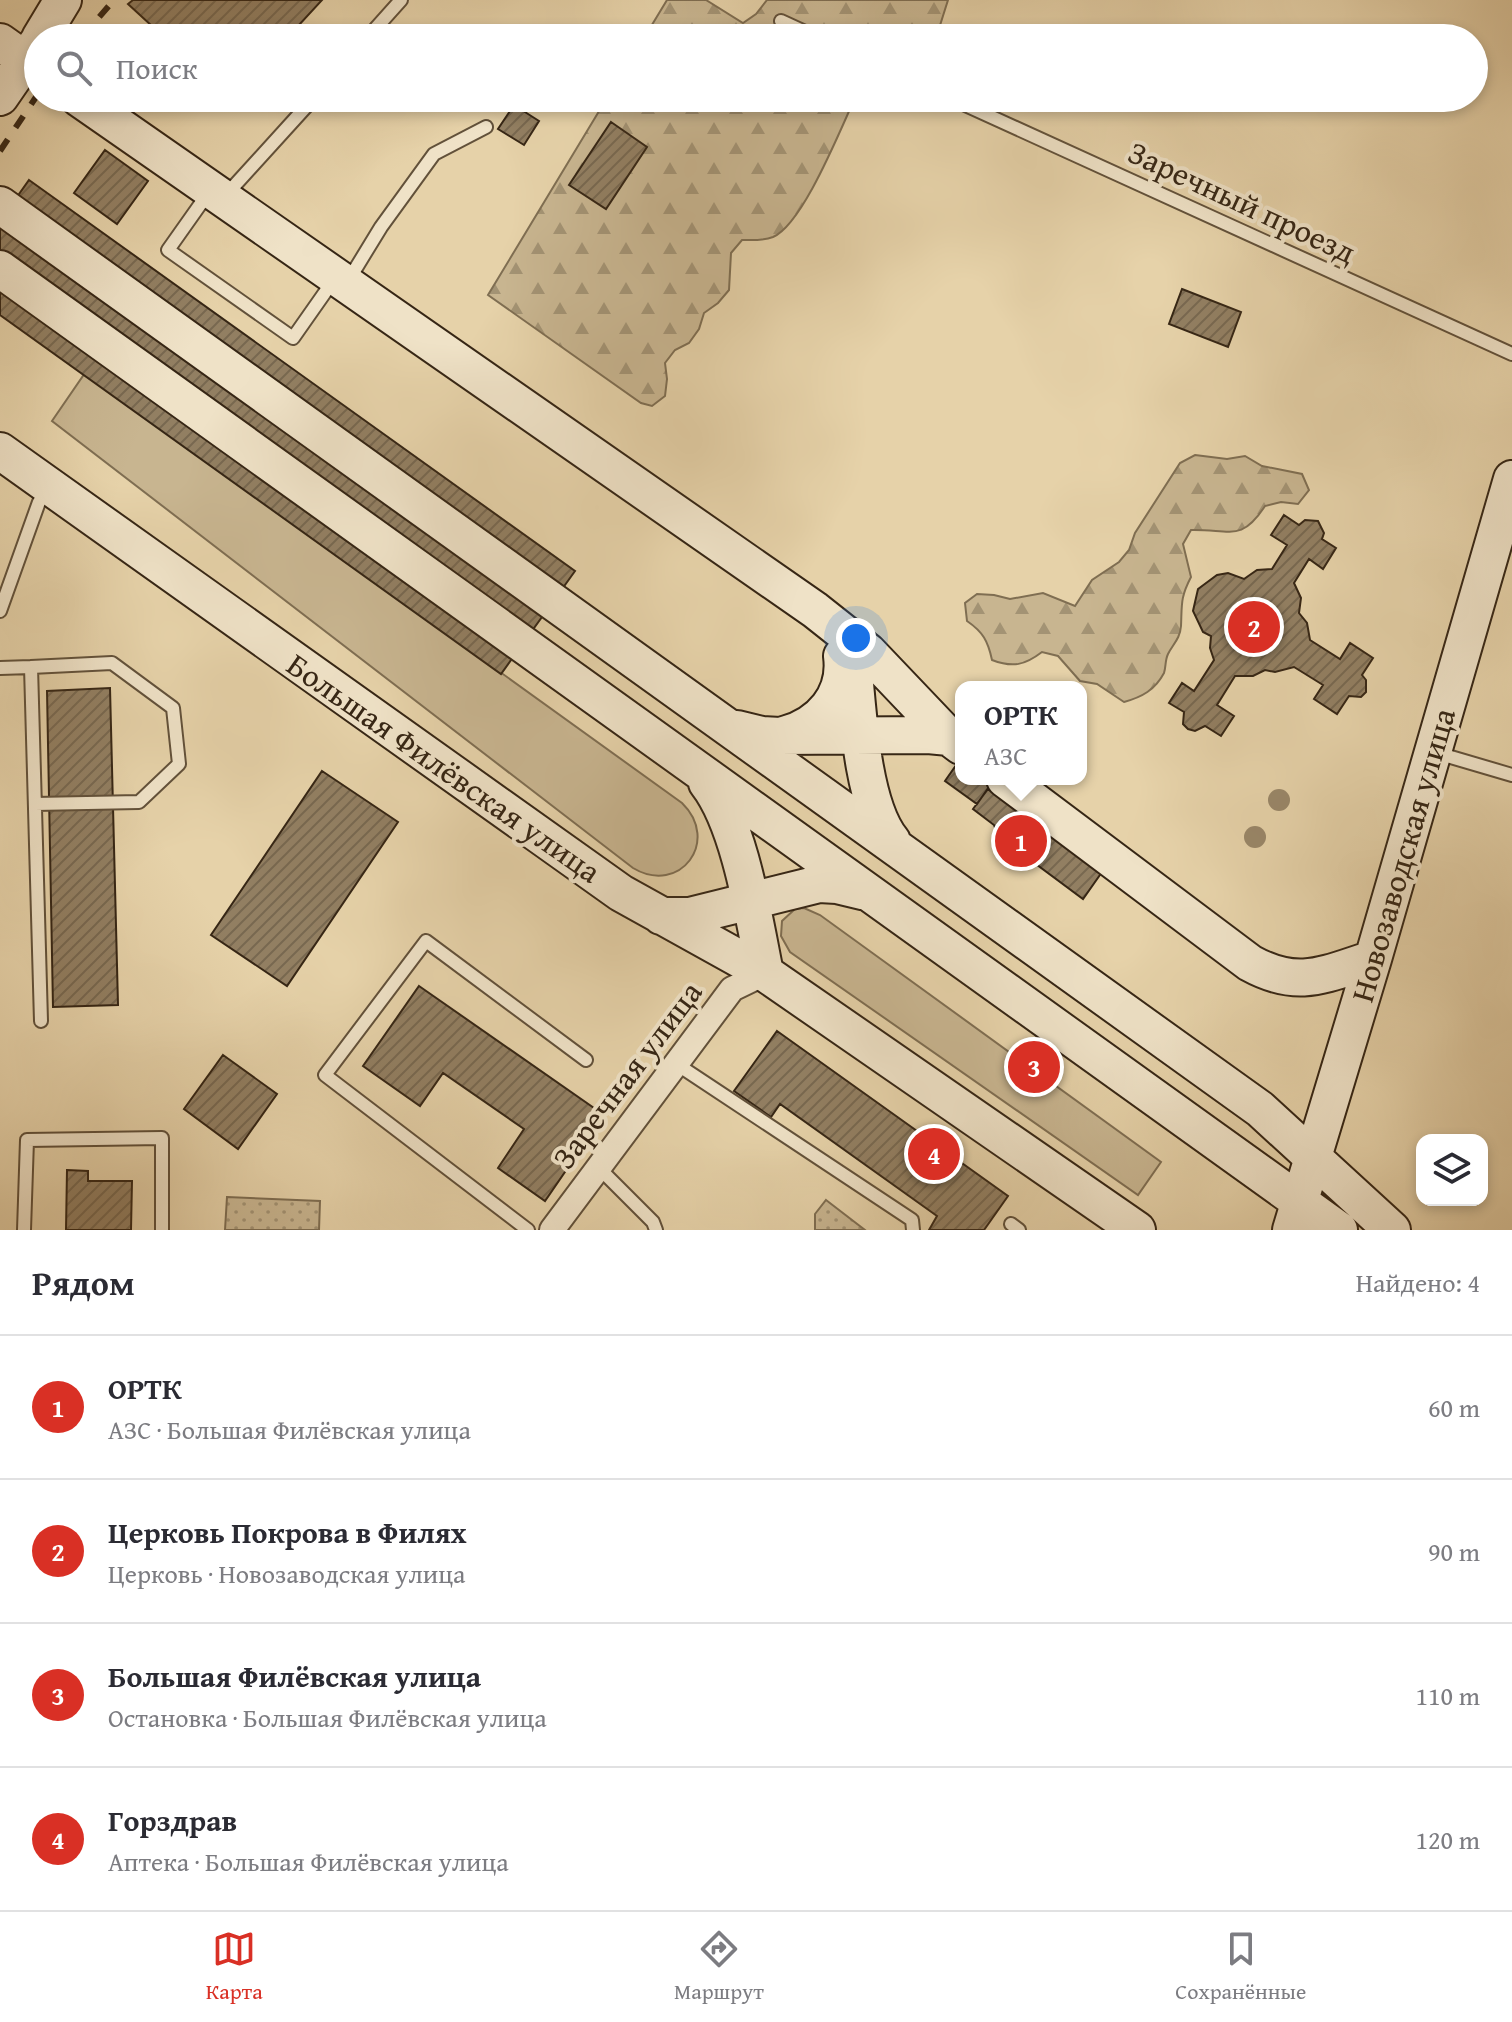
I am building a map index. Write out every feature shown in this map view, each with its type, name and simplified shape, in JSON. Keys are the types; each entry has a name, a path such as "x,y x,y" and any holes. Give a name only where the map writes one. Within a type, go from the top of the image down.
{"street":[{"path":"47,24 63,0"},
{"path":"0,97 24,58"},
{"path":"99,112 815,610 868,652 955,742"},
{"path":"4,207 1260,1109 1392,1230"},
{"path":"0,269 873,896 1295,1216 1339,1230"},
{"name":"Большая Филёвская улица","path":"0,451 646,908 765,973 1137,1230"},
{"name":"Новозаводская улица","path":"1295,1216 1434,753 1512,479"},
{"path":"780,736 795,732 820,716 837,694 841,681 843,669 839,646 815,610"},
{"path":"851,639 873,807 889,837 904,854"},
{"path":"721,722 745,732 780,736 928,735 955,742"},
{"path":"690,764 721,802 751,901 765,973"},
{"path":"1013,785 1250,963 1269,973 1301,979 1373,959"},
{"path":"646,908 684,903 708,889 717,879 729,855 730,828"},
{"path":"646,908 690,916 819,884 854,888 873,896"},
{"name":"Заречная улица","path":"552,1230 732,989 765,973"}],"lane":[{"path":"380,24 401,0"},
{"path":"781,21 788,24"},
{"path":"300,112 217,194 168,250 293,338 341,280 434,154 486,127"},
{"name":"Заречный проезд","path":"981,112 1512,354"},
{"path":"0,611 39,502"},
{"path":"0,668 112,663 173,708 179,764 139,802 35,804"},
{"path":"31,667 41,1021"},
{"path":"1434,753 1512,775"},
{"path":"528,1230 325,1075 426,941 586,1060"},
{"path":"675,1063 912,1220 913,1230"},
{"path":"24,1230 27,1140 162,1138 162,1230"},
{"path":"598,1167 653,1222 656,1230"}],"green space":[{"path":"667,0 706,0 743,23 756,14 767,0 948,0 940,24 652,24"},
{"path":"599,112 849,112 820,175 785,229 773,237 742,240 731,253 729,290 704,313 699,329 689,343 675,350 665,363 665,396 652,406 641,403 488,295"},
{"path":"85,373 682,803 693,818 697,833 696,848 690,860 679,870 666,875 650,875 633,868 52,421"},
{"path":"1195,455 1227,459 1245,456 1262,466 1302,474 1309,490 1298,504 1281,502 1265,506 1257,518 1241,530 1191,530 1183,544 1191,577 1183,596 1180,631 1167,656 1164,673 1156,684 1142,695 1124,702 1097,684 1080,681 1058,656 1042,652 1030,660 1013,664 992,660 984,638 967,621 965,603 977,594 1010,599 1043,593 1075,606 1092,580 1119,562 1129,550 1135,533 1180,463"},
{"path":"804,908 820,915 1161,1162 1138,1195 790,952 781,936 782,921 795,909"},
{"path":"227,1197 320,1201 319,1230 225,1230"},
{"path":"826,1200 865,1230 815,1230 815,1214"}],"building":[{"path":"133,0 322,0 300,24 150,24 128,4"},
{"path":"509,112 525,112 539,121 524,145 498,129"},
{"path":"611,122 647,147 606,209 569,185"},
{"path":"105,150 148,181 117,224 74,193"},
{"path":"29,180 575,571 501,674 0,315 0,221"},
{"path":"1182,289 1241,312 1228,347 1169,324"},
{"path":"1284,515 1299,525 1305,520 1318,521 1324,533 1322,539 1336,548 1323,569 1309,559 1294,583 1301,598 1299,613 1307,623 1310,640 1340,659 1350,643 1373,658 1362,675 1366,680 1366,692 1361,697 1349,696 1337,714 1314,699 1323,685 1294,667 1275,672 1265,670 1253,676 1235,676 1217,705 1234,716 1221,736 1205,726 1195,731 1188,729 1183,724 1184,712 1169,703 1182,683 1194,691 1214,660 1210,648 1211,636 1203,632 1193,611 1198,589 1217,575 1228,573 1244,579 1257,570 1272,569 1287,545 1271,535"},
{"path":"110,688 118,1005 53,1007 47,691"},
{"path":"955,767 955,785 990,785 977,804 945,781"},
{"path":"322,771 398,822 287,986 211,935"},
{"path":"988,789 1102,872 1083,899 998,836 994,825 973,809"},
{"path":"419,986 604,1115 545,1201 498,1168 524,1129 443,1073 420,1106 363,1066"},
{"path":"777,1031 1008,1196 984,1230 929,1230 937,1216 780,1104 771,1117 734,1091"},
{"path":"223,1055 277,1094 238,1149 184,1109"},
{"path":"67,1170 88,1171 88,1181 132,1181 131,1230 66,1230"}],"railway":[{"path":"93,24 114,0"},
{"path":"0,151 26,112"}],"place":[{"name":"Церковь Покрова в Филях","path":"1254,627"},
{"name":"ОРТК","path":"1021,841"},
{"name":"Большая Филёвская улица","path":"1034,1067"},
{"name":"Горздрав","path":"934,1154"}]}
